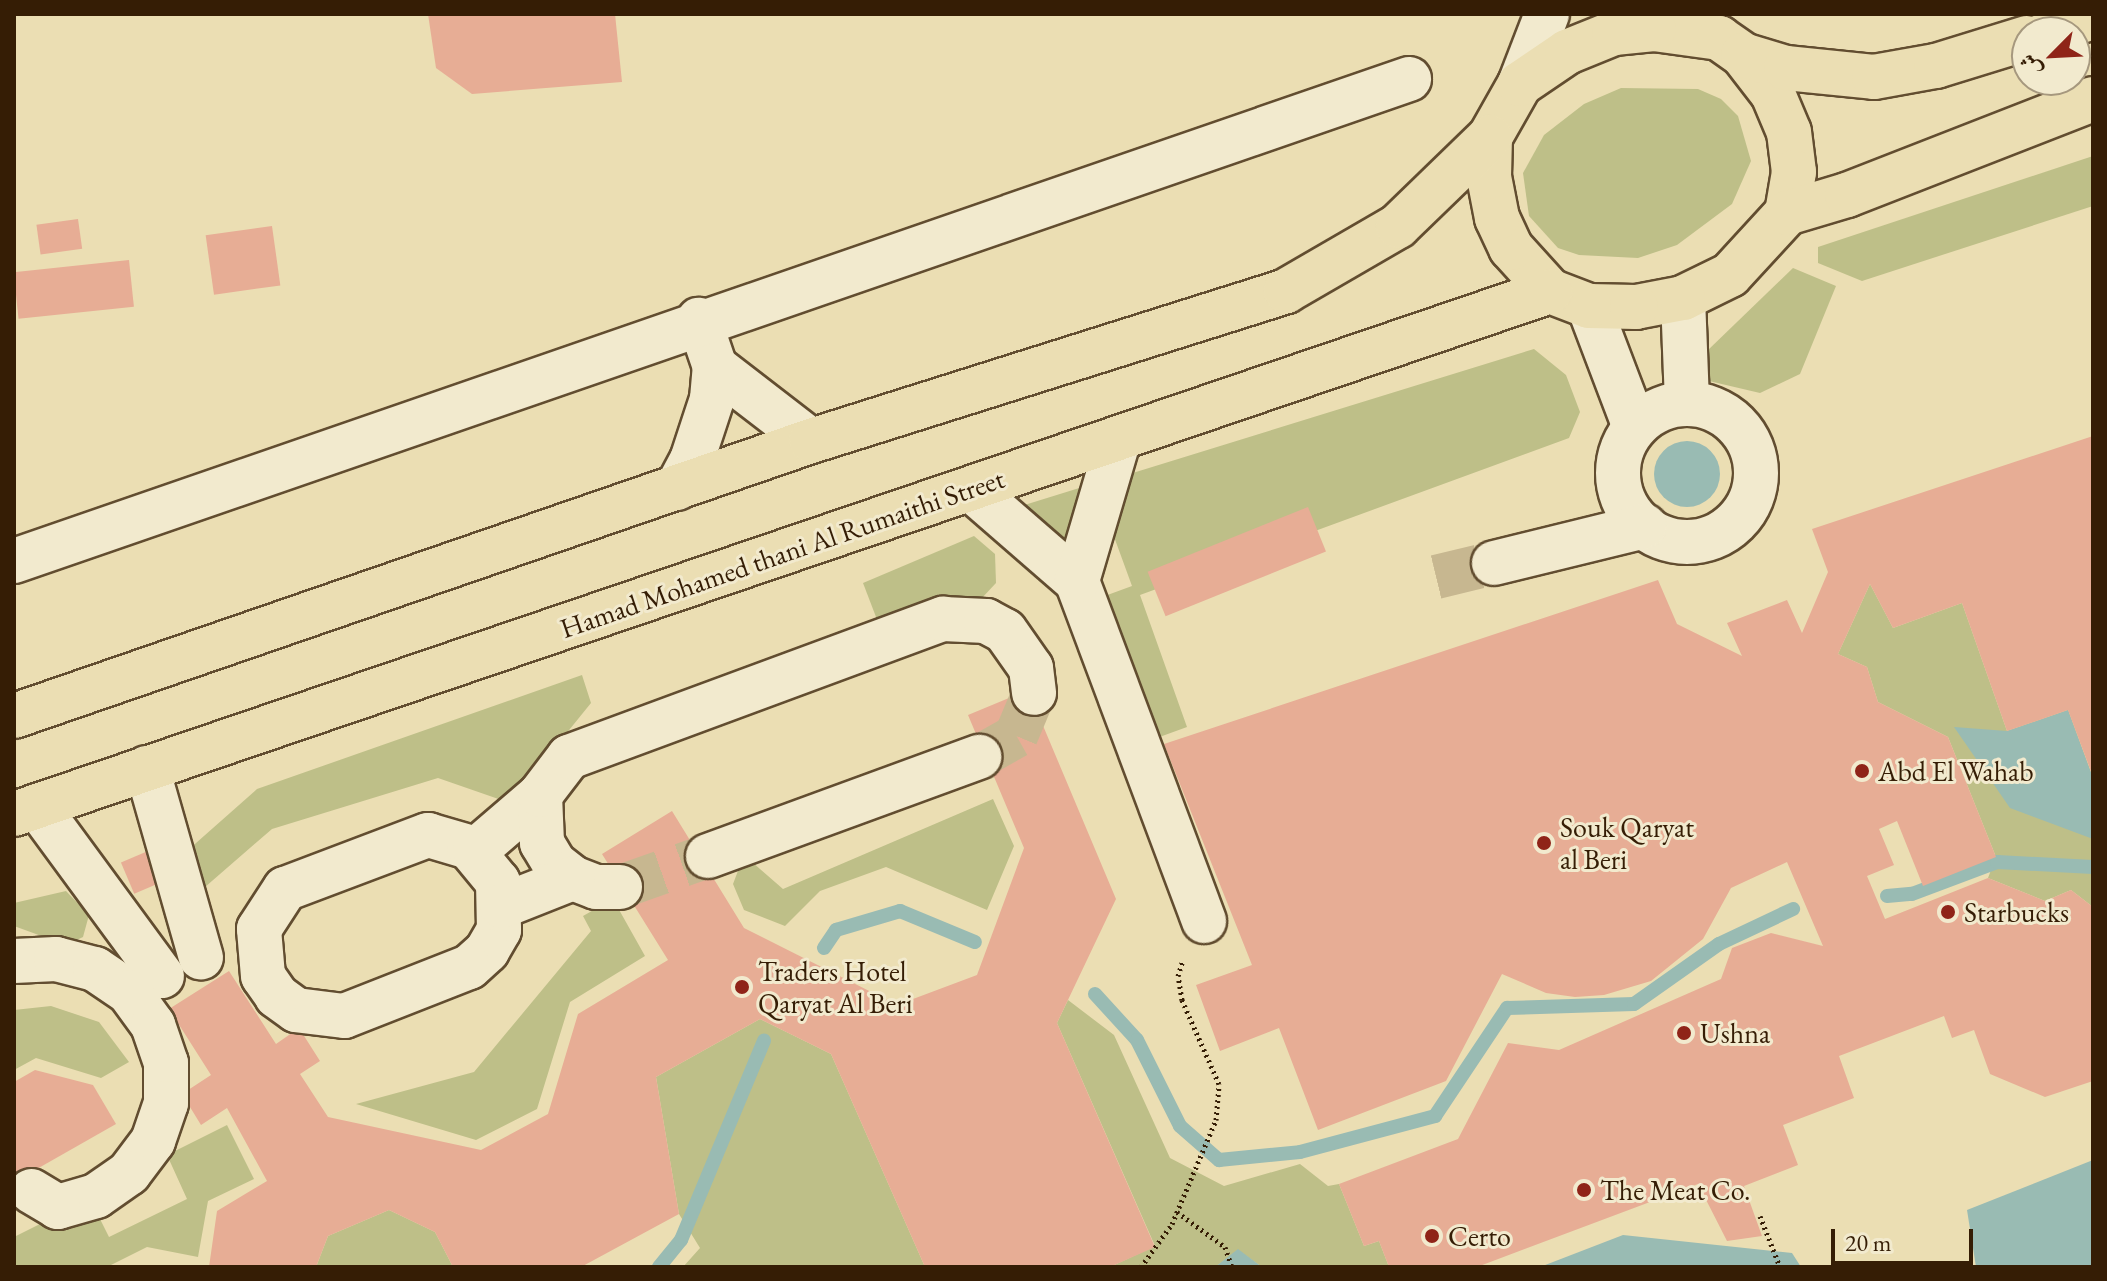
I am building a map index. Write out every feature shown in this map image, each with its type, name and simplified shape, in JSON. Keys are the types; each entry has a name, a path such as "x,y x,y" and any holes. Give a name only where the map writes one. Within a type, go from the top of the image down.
{"main road":[{"path":"14,716 811,441 1286,291 1398,226 1490,137 1520,84 1567,52 1614,33 1654,29 1723,36 1786,68 1874,77 1936,66 2011,43"},
{"path":"1723,36 1773,94 1789,132 1794,172 1787,213"},
{"path":"1490,137 1489,177 1497,218 1511,248 1569,298 1636,307 1683,298 1730,275 1787,213 1847,195 2093,99"},
{"name":"Hamad Mohamed thani Al Rumaithi Street","path":"26,810 1119,438 1569,298"}],"street":[{"path":"1520,84 1547,14"},
{"path":"14,561 699,320 1409,79"},
{"path":"1569,298 1635,427"},
{"path":"1683,298 1687,403"},
{"path":"677,488 704,430 715,367 699,320"},
{"path":"715,367 811,441"},
{"path":"1687,403 1709,406 1745,434 1756,479 1751,502 1719,535 1696,542 1673,541 1645,526 1623,498 1617,476 1620,454 1635,427 1664,407 1687,403"},
{"path":"1077,581 1119,438"},
{"path":"971,489 1077,581 1204,921"},
{"path":"1494,563 1645,526"},
{"path":"475,851 540,795 569,757 943,619 986,621 1005,631 1031,668 1034,693"},
{"path":"708,856 979,757"},
{"path":"147,768 201,957"},
{"path":"540,795 542,843 554,863 573,878 596,887 620,887"},
{"path":"26,810 145,984 153,1025 166,1063 166,1103 153,1141 129,1173 96,1196 58,1207 31,1191"},
{"path":"14,961 56,959 145,984 259,929 285,889 407,839 450,837 475,851 498,882 502,906 499,930 469,967 344,1016 296,1010 277,996 263,976 259,929"},
{"path":"502,906 573,878"}],"path":[{"path":"1141,1267 1162,1243 1216,1120 1219,1084 1182,1000 1178,976 1204,921"},
{"path":"1177,1212 1225,1247 1232,1267"},
{"path":"1760,1216 1780,1267"}],"green space":[{"path":"1621,88 1698,89 1721,99 1738,116 1751,161 1732,204 1677,245 1638,258 1579,255 1558,248 1529,216 1523,173 1544,135 1584,104"},
{"path":"2093,156 2093,206 1862,281 1818,263 1818,247"},
{"path":"1793,268 1836,286 1800,374 1760,393 1709,381 1707,351"},
{"path":"1534,349 1566,375 1580,412 1569,438 1140,595 1187,727 1154,739 1102,597 1132,586 1109,523 1123,476"},
{"path":"1089,485 1069,554 1018,507"},
{"path":"974,536 995,554 996,583 981,599 881,630 863,583"},
{"path":"1870,584 1893,628 1962,603 2007,731 2068,710 2093,778 2093,907 2071,890 2045,901 1988,878 1996,857 1948,737 1878,702 1867,667 1838,654"},
{"path":"582,675 591,703 510,803 438,778 272,829 197,894 187,851 257,789"},
{"path":"993,799 1014,846 987,910 886,867 820,891 785,926 744,910 733,884 744,855 783,889"},
{"path":"66,891 89,915 83,937 66,945 14,926 14,903"},
{"path":"613,899 645,956 570,1002 537,1109 476,1140 356,1104 474,1072 591,931 583,916"},
{"path":"1068,1000 1114,1035 1170,1158 1224,1186 1300,1164 1328,1186 1339,1184 1364,1246 1379,1241 1389,1267 1262,1267 1238,1250 1215,1267 1110,1267 1155,1246 1057,1023"},
{"path":"51,1006 99,1022 129,1062 101,1078 36,1058 14,1070 14,1010"},
{"path":"760,1019 831,1054 925,1267 683,1267 700,1248 679,1214 656,1077"},
{"path":"227,1125 254,1179 208,1201 198,1257 147,1247 107,1267 14,1267 14,1237 90,1199 109,1237 187,1199 167,1155"},
{"path":"389,1210 435,1232 453,1267 316,1267 328,1236"}],"water":[{"path":"1687,441 1710,451 1720,474 1710,497 1687,507 1664,497 1654,474 1664,451"},
{"path":"2068,710 2093,778 2093,839 2010,808 1954,727 2007,731"},
{"path":"2093,1160 2093,1267 1976,1267 1967,1210"},
{"path":"1623,1235 1792,1253 1801,1267 1540,1267"},
{"path":"1238,1249 1262,1267 1215,1267"}],"building":[{"path":"428,14 615,14 622,82 472,94 436,68"},
{"path":"78,219 82,249 41,255 36,225"},
{"path":"272,226 280,285 214,295 206,235"},
{"path":"129,260 134,307 19,319 14,272"},
{"name":"Souk Qaryat al Beri","path":"2093,436 2093,777 2068,710 2007,731 1962,603 1893,628 1870,584 1838,654 1867,667 1878,702 1948,737 1996,857 1923,886 1897,821 1879,829 1894,865 1867,876 1885,919 1988,878 2045,901 2071,890 2093,907 2093,1081 2045,1097 1990,1074 1974,1030 1952,1038 1944,1016 1839,1056 1854,1098 1783,1125 1798,1165 1744,1186 1762,1236 1727,1241 1698,1184 1477,1267 1389,1267 1379,1241 1364,1246 1339,1184 1458,1139 1508,1043 1559,1050 1721,979 1732,948 1771,933 1823,946 1787,862 1731,888 1703,939 1651,981 1604,995 1575,997 1546,993 1502,974 1446,1081 1318,1130 1279,1028 1220,1051 1196,985 1252,965 1164,744 1658,580 1677,624 1742,656 1727,623 1787,600 1802,633 1828,572 1812,529"},
{"path":"1308,507 1326,552 1166,616 1148,572"},
{"name":"Traders Hotel Qaryat Al Beri","path":"1028,690 1116,899 1057,1023 1155,1247 1110,1267 925,1267 831,1054 760,1019 656,1077 679,1214 581,1267 453,1267 435,1232 389,1210 328,1236 316,1267 209,1267 217,1211 267,1181 227,1108 201,1125 182,1094 211,1075 169,1009 229,971 276,1044 299,1028 320,1061 300,1074 328,1117 481,1150 548,1114 578,1014 668,960 602,854 672,811 744,928 897,1005 977,975 1024,848 968,715"},
{"path":"155,848 168,879 134,894 121,862"},
{"path":"35,1070 93,1085 116,1124 14,1182 14,1082"}],"waterway":[{"path":"1887,896 1912,894 1997,862 2093,867"},
{"path":"1095,994 1137,1040 1180,1126 1219,1160 1300,1152 1435,1116 1507,1008 1634,1004 1719,944 1793,909"},
{"path":"824,948 836,930 900,911 975,942"},
{"path":"659,1267 681,1240 764,1041"}],"tunnel":[{"path":"1436,577 1494,563"},
{"path":"979,757 1016,736 1034,693"},
{"path":"620,887 708,856"}],"place":[{"name":"Abd El Wahab","path":"1862,771"},
{"name":"Souk Qaryat al Beri","path":"1544,843"},
{"name":"Starbucks","path":"1948,912"},
{"name":"Traders Hotel Qaryat Al Beri","path":"742,987"},
{"name":"Ushna","path":"1684,1033"},
{"name":"The Meat Co.","path":"1584,1190"},
{"name":"Certo","path":"1432,1236"}]}
